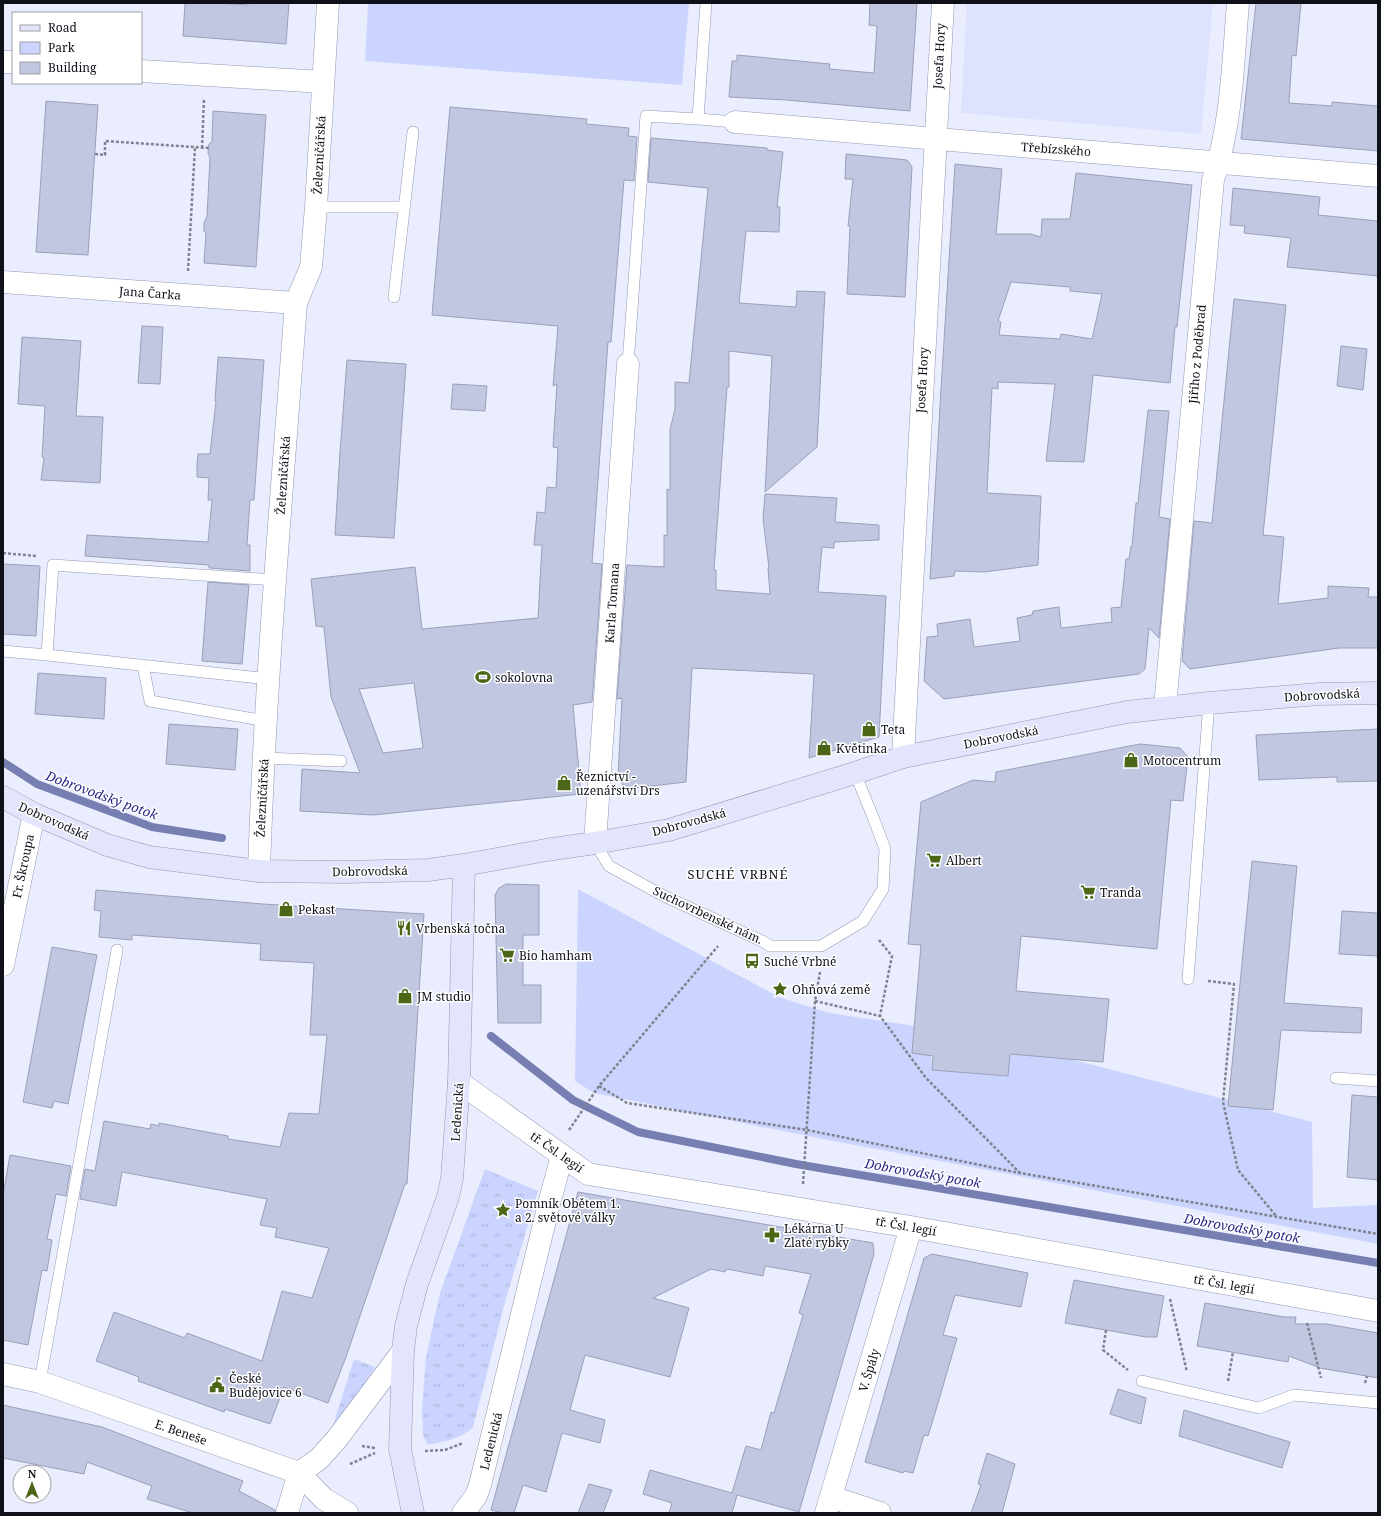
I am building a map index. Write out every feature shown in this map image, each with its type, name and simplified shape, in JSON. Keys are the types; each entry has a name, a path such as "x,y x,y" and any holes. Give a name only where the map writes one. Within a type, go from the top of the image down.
{"main road":[{"name":"Dobrovodská","path":"3,797 34,814 107,845 149,857 259,870 346,872 428,870 669,830 903,757 1127,712 1165,707 1319,694 1378,692"},
{"name":"Ledenická","path":"413,1513 400,1449 403,1351 406,1326 417,1284 448,1197 452,1178 459,1082 464,865"}],"street":[{"name":"Železničářská","path":"259,870 266,721 275,580 296,302 311,267 328,3"},
{"name":"Josefa Hory","path":"903,757 934,140 943,3"},
{"name":"Jiřího z Poděbrad","path":"1165,707 1213,180 1219,162 1226,129 1238,3"},
{"path":"142,70 323,82"},
{"name":"Třebízského","path":"735,122 934,140 1378,176"},
{"name":"Jana Čarka","path":"3,282 296,302"},
{"name":"Karla Tomana","path":"596,843 628,364"},
{"name":"Fr. Škroupa","path":"3,965 34,814"},
{"name":"tř. Čsl. legií","path":"459,1082 588,1174 911,1227 1378,1311"},
{"name":"Ledenická","path":"463,1513 476,1496 480,1485 562,1156"},
{"name":"V. Špály","path":"829,1505 911,1227"},
{"path":"288,1513 299,1473 319,1459 336,1440 403,1351"},
{"name":"E. Beneše","path":"3,1374 40,1382 299,1473 324,1498 347,1513"},
{"path":"829,1505 880,1513"}],"lane":[{"path":"698,119 706,3"},
{"path":"628,364 646,116 735,122"},
{"path":"394,297 413,132"},
{"path":"316,207 404,207"},
{"path":"48,655 53,565 275,580"},
{"path":"3,651 269,679"},
{"path":"142,665 150,701 266,721"},
{"path":"1188,979 1209,703"},
{"path":"264,758 341,761"},
{"name":"Suchovrbenské nám.","path":"596,843 609,866 664,896 770,946 821,946 863,921 883,888 885,849 855,773"},
{"path":"40,1382 117,950"},
{"path":"1336,1078 1378,1081"},
{"path":"1142,1381 1259,1408 1294,1395 1378,1403"}],"path":[{"path":"202,148 205,75"},
{"path":"95,154 105,155 105,141 209,148"},
{"path":"187,295 195,148"},
{"path":"3,553 44,556 53,565"},
{"path":"879,940 892,956 880,1016"},
{"path":"566,1134 599,1086 718,946"},
{"path":"803,1184 815,1001 820,972"},
{"path":"1188,979 1234,984 1223,1102 1238,1170 1277,1217"},
{"path":"815,1001 880,1016 926,1078 1020,1173"},
{"path":"599,1086 627,1103 807,1130 1020,1173 1378,1234"},
{"path":"1164,1273 1193,1393"},
{"path":"1301,1297 1325,1398"},
{"path":"1106,1330 1103,1350 1142,1381"},
{"path":"1226,1401 1233,1352"},
{"path":"344,1466 378,1452"}],"shaded area":[{"path":"967,3 1213,3 1201,134 961,113"}],"green space":[{"path":"368,3 689,3 682,85 365,61"},
{"path":"578,889 779,997 829,1013 915,1026 931,1056 932,1070 1008,1076 1010,1054 1070,1059 1312,1122 1313,1208 1378,1205 1378,1244 818,1138 594,1093 575,1081"},
{"path":"485,1169 538,1191 505,1302 473,1427 464,1434 452,1439 427,1444 423,1435 422,1409 426,1357 440,1293"},
{"path":"354,1359 375,1367 356,1398 333,1425"}],"building":[{"path":"185,3 248,5 248,3 289,3 286,44 183,36"},
{"path":"870,3 917,3 910,111 786,100 729,97 732,61 737,61 737,55 830,64 829,69 874,73 877,26 869,25"},
{"path":"1256,3 1301,3 1296,56 1292,55 1289,103 1332,106 1332,102 1378,106 1378,151 1241,139"},
{"path":"46,101 98,105 88,255 36,252"},
{"path":"450,107 587,119 586,124 629,128 628,136 637,137 634,181 624,180 611,342 608,342 592,563 602,564 592,702 573,705 581,794 373,815 300,811 302,769 360,773 331,697 324,627 316,626 311,579 415,567 422,629 538,618 542,545 534,545 537,512 545,513 547,487 556,488 558,448 553,447 557,384 553,386 558,326 432,315","holes":["414,683 423,748 383,753 359,689"]},
{"path":"213,111 266,115 256,267 204,263 206,233 204,231 204,223 207,216 210,158 208,153 209,144 212,142"},
{"path":"651,138 767,148 767,150 783,152 777,207 780,207 779,232 746,231 739,303 796,307 797,291 825,292 817,447 765,492 772,356 729,351 729,387 727,387 714,570 716,570 716,590 770,594 769,568 763,518 765,494 837,498 835,522 879,525 879,540 834,542 834,548 822,547 818,592 886,596 879,737 809,758 814,674 692,668 686,782 634,788 623,785 618,777 622,698 617,699 627,565 664,567 664,535 667,536 667,489 670,490 670,430 675,409 675,382 689,383 708,188 648,182"},
{"path":"846,154 907,160 912,167 905,297 847,294 850,226 848,226 853,179 845,179"},
{"path":"955,164 1002,169 996,234 1030,234 1041,237 1042,219 1070,219 1076,173 1192,185 1177,327 1175,327 1170,383 1093,375 1084,462 1046,461 1055,384 998,382 998,389 992,388 987,493 1041,496 1038,565 984,572 955,571 954,576 930,579","holes":["1011,282 1070,287 1070,291 1102,294 1092,339 1061,334 1060,339 999,335 1001,322 998,321"]},
{"path":"1233,188 1320,197 1318,215 1378,221 1378,276 1287,267 1291,238 1244,233 1245,226 1230,225"},
{"path":"1234,299 1286,305 1263,535 1284,537 1278,604 1328,598 1328,586 1369,588 1368,597 1378,597 1378,648 1339,648 1190,669 1182,661 1194,521 1212,523"},
{"path":"142,326 163,327 160,384 138,383"},
{"path":"22,337 81,341 76,416 103,417 100,483 41,480 44,458 42,457 45,406 18,404"},
{"path":"1341,346 1367,349 1363,390 1337,386"},
{"path":"218,357 264,360 254,500 250,500 247,545 250,545 250,571 209,568 209,565 85,556 87,535 208,542 212,500 208,500 209,478 197,477 197,464 198,454 210,454 216,401"},
{"path":"347,360 406,364 394,538 335,535"},
{"path":"453,384 487,386 485,411 451,409"},
{"path":"1148,410 1169,411 1159,517 1170,519 1159,638 1149,628 1145,669 1139,674 944,699 924,681 927,637 938,636 937,624 970,619 974,647 1020,641 1017,618 1032,615 1033,611 1059,607 1061,628 1112,622 1111,608 1121,607 1126,559 1129,559 1132,546"},
{"path":"3,564 40,566 36,636 3,634"},
{"path":"208,582 249,585 242,664 202,661"},
{"path":"38,673 106,678 104,719 35,714"},
{"path":"169,724 238,729 235,770 166,764"},
{"path":"1378,729 1378,781 1337,782 1337,777 1259,780 1256,735"},
{"path":"1140,744 1180,748 1188,757 1183,801 1171,800 1157,949 1021,936 1016,991 1109,999 1103,1062 1010,1054 1008,1076 932,1070 933,1056 912,1053 921,945 908,944 921,802 973,780 995,782 996,772"},
{"path":"1252,861 1297,866 1284,1003 1362,1008 1361,1033 1281,1030 1273,1110 1228,1106"},
{"path":"506,884 539,885 539,935 523,935 523,985 541,985 541,1023 498,1023 495,895 499,888"},
{"path":"96,890 263,904 424,914 407,1184 405,1184 346,1357 328,1403 284,1387 270,1424 225,1409 224,1412 138,1381 139,1377 96,1361 114,1312 185,1338 187,1333 262,1361 282,1291 312,1298 329,1248 275,1237 277,1228 260,1225 267,1199 122,1172 116,1206 80,1199 85,1169 95,1171 104,1121 150,1129 151,1124 159,1126 159,1123 228,1136 228,1139 280,1147 289,1113 319,1114 327,1035 310,1035 314,963 260,960 261,944 132,935 132,940 99,937 101,911 94,910"},
{"path":"1342,911 1378,913 1378,956 1339,954"},
{"path":"52,947 97,955 68,1104 54,1101 52,1108 23,1102"},
{"path":"1352,1095 1378,1097 1378,1180 1347,1177"},
{"path":"10,1155 71,1166 66,1196 56,1194 47,1239 52,1240 47,1271 42,1270 28,1345 3,1340 3,1195"},
{"path":"578,1192 873,1243 874,1254 799,1512 737,1495 732,1513 669,1513 672,1503 643,1494 650,1470 732,1493 746,1446 761,1450 771,1412 774,1413 803,1315 799,1313 811,1274 765,1266 763,1276 727,1269 725,1272 711,1269 653,1298 689,1308 670,1377 585,1355 570,1410 605,1420 600,1443 562,1433 546,1492 523,1485 514,1513 503,1513 491,1510"},
{"path":"932,1254 1028,1273 1021,1307 955,1295 943,1335 957,1338 928,1436 924,1435 913,1473 904,1471 903,1473 865,1462 924,1258"},
{"path":"1074,1280 1164,1296 1157,1337 1146,1337 1065,1323"},
{"path":"1205,1303 1284,1317 1296,1317 1295,1324 1327,1324 1378,1333 1378,1378 1320,1368 1289,1356 1288,1362 1197,1346"},
{"path":"1118,1389 1146,1398 1141,1424 1110,1414"},
{"path":"3,1405 102,1427 243,1481 239,1491 275,1510 275,1513 193,1513 147,1499 152,1486 87,1462 84,1474 52,1468 52,1464 33,1464 3,1458"},
{"path":"1184,1410 1290,1442 1282,1468 1179,1436"},
{"path":"987,1453 1015,1464 1002,1513 971,1513 981,1485 978,1484"},
{"path":"589,1484 612,1490 603,1513 578,1513"}],"waterway":[{"name":"Dobrovodský potok","path":"3,762 37,784 152,827 222,838"},
{"name":"Dobrovodský potok","path":"491,1036 573,1100 638,1132 796,1164 1378,1263"}],"place":[{"name":"sokolovna","path":"483,677"},
{"name":"Teta","path":"869,729"},
{"name":"Květinka","path":"824,748"},
{"name":"Motocentrum","path":"1131,760"},
{"name":"Řeznictví - uzenářství Drs","path":"564,783"},
{"name":"Albert","path":"934,860"},
{"name":"Tranda","path":"1088,892"},
{"name":"Pekast","path":"286,909"},
{"name":"Vrbenská točna","path":"404,928"},
{"name":"Bio hamham","path":"507,955"},
{"name":"Suché Vrbné","path":"752,961"},
{"name":"Ohňová země","path":"780,989"},
{"name":"JM studio","path":"405,996"},
{"name":"Pomník Obětem 1. a 2. světové války","path":"503,1210"},
{"name":"Lékárna U Zlaté rybky","path":"772,1235"},
{"name":"České Budějovice 6","path":"217,1385"}],"district":[{"name":"SUCHÉ VRBNÉ","path":"738,874"}]}
